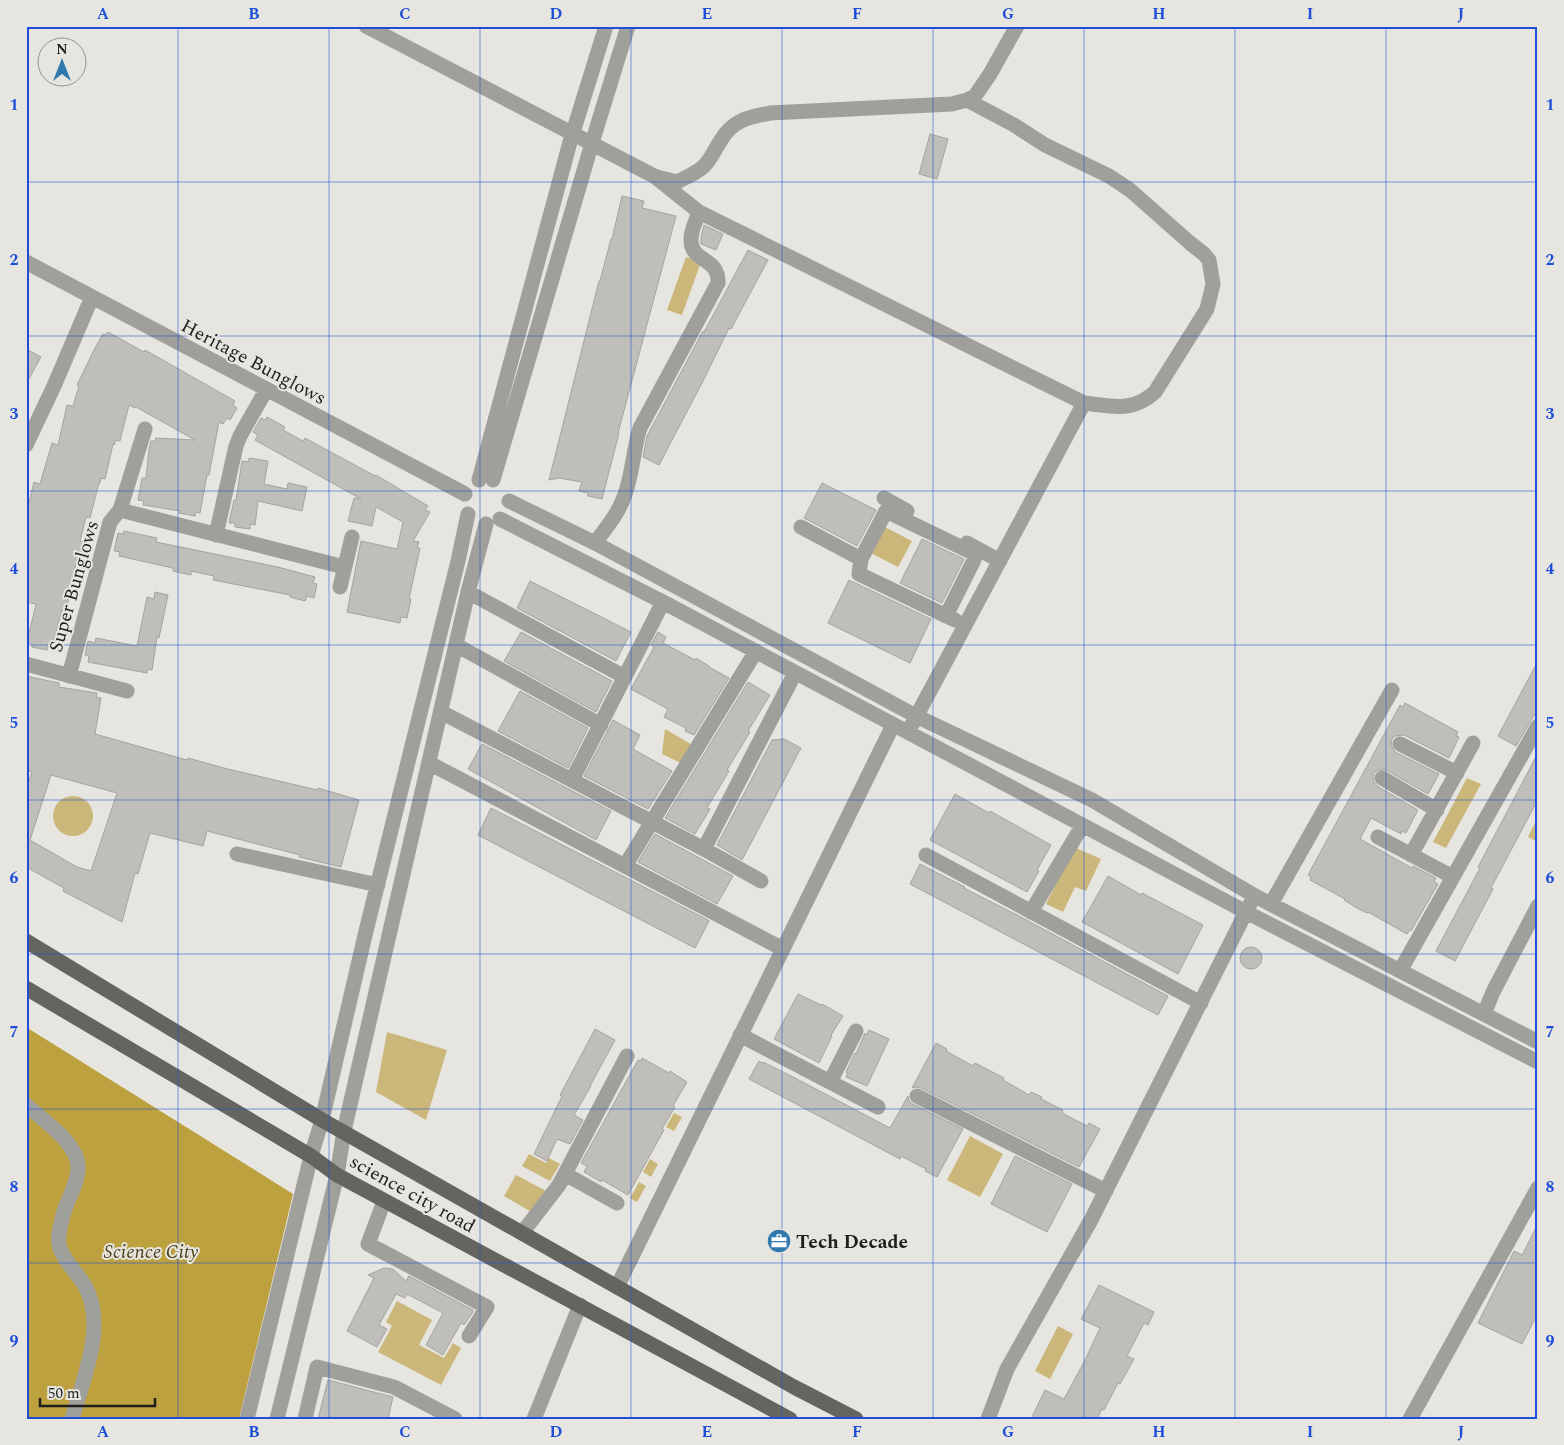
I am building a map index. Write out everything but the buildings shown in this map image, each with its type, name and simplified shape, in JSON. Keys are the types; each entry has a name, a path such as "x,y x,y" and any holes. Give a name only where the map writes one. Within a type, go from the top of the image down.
{"main road":[{"path":"26,941 322,1120 794,1387 856,1419"},
{"name":"science city road","path":"26,988 311,1156 337,1175 790,1419"}],"street":[{"path":"366,26 654,176 699,212 1084,403 1120,407 1134,405 1146,400 1155,392 1207,310 1213,284 1209,260 1130,190 1109,176 1045,145 1014,125 967,100"},
{"path":"486,480 573,133 606,26"},
{"path":"486,480 628,26"},
{"path":"654,176 677,182 690,176 703,167 713,155 729,129 750,116 952,104 967,100 975,96 990,74 1017,26"},
{"path":"595,543 613,518 624,497 632,470 634,448 640,428 718,283 716,270 697,255 691,244 691,237 699,212"},
{"name":"Heritage Bunglows","path":"26,262 465,494"},
{"path":"26,445 54,386 92,297"},
{"path":"216,535 236,446 266,390"},
{"path":"908,732 1084,403"},
{"name":"Super Bunglows","path":"69,676 110,522 120,510 145,429"},
{"path":"277,1419 337,1175 344,1131 468,592 493,521 508,508 508,494 500,483 486,480 473,483 465,494 465,508 468,514 480,522 493,521 663,602 1082,826 1538,1062"},
{"path":"884,498 1000,561"},
{"path":"509,501 595,543 916,716 1092,800 1255,896 1538,1042"},
{"name":"Super Bunglows","path":"120,510 344,567"},
{"path":"946,616 974,560 973,553 886,511 861,559 860,574 946,616 965,625"},
{"path":"248,1419 456,571 468,514"},
{"path":"801,527 861,559"},
{"path":"340,587 352,537"},
{"path":"468,592 625,677"},
{"path":"572,780 663,602"},
{"path":"456,645 601,725"},
{"path":"625,866 756,651"},
{"name":"Super Bunglows","path":"26,664 127,691"},
{"path":"704,849 795,673"},
{"path":"1271,904 1392,690"},
{"path":"440,712 704,849 761,881"},
{"path":"617,1287 893,725"},
{"path":"1400,971 1538,726"},
{"path":"1411,855 1474,743"},
{"path":"1400,744 1457,773"},
{"path":"429,763 783,949"},
{"path":"1382,778 1436,810"},
{"path":"1031,912 1082,826"},
{"path":"1378,838 1453,877"},
{"path":"237,854 378,885"},
{"path":"926,855 1201,1004"},
{"path":"988,1419 1007,1369 1106,1191 1255,896"},
{"path":"1484,1014 1493,992 1538,906"},
{"path":"830,1082 856,1031"},
{"path":"740,1036 878,1107"},
{"path":"522,1233 555,1192 627,1056"},
{"path":"916,1096 1106,1191"},
{"path":"26,1105 66,1141 76,1156 79,1167 76,1181 66,1203 58,1235 59,1245 64,1257 85,1286 93,1304 95,1323 91,1353 72,1419"},
{"path":"565,1174 617,1203"},
{"path":"1410,1419 1538,1188"},
{"path":"384,1201 368,1244 487,1307 469,1336"},
{"path":"534,1419 580,1305"},
{"path":"306,1419 316,1367 394,1387 456,1419"}],"shaded area":[{"path":"686,257 701,262 682,315 667,310"},
{"path":"881,525 912,541 898,567 867,551"},
{"path":"665,729 696,747 685,765 662,754"},
{"path":"1467,778 1481,784 1446,848 1433,842"},
{"path":"77,796 84,799 90,805 93,816 92,824 84,833 77,836 69,836 62,833 54,824 53,812 56,805 65,797"},
{"path":"1538,817 1538,842 1528,837"},
{"path":"1074,847 1101,859 1086,891 1075,887 1063,912 1046,904"},
{"path":"387,1032 447,1050 426,1120 376,1092"},
{"path":"674,1113 682,1117 674,1131 666,1127"},
{"path":"970,1136 1003,1154 980,1197 947,1180"},
{"path":"529,1154 546,1163 549,1158 560,1164 550,1181 522,1166"},
{"path":"650,1159 658,1164 651,1177 643,1172"},
{"path":"516,1175 548,1192 533,1213 504,1196"},
{"path":"639,1182 646,1186 637,1202 630,1198"},
{"path":"397,1301 432,1320 419,1345 444,1358 453,1343 461,1348 441,1385 378,1352 392,1326 386,1322"},
{"path":"1058,1326 1073,1334 1050,1379 1035,1371"}],"green space":[{"name":"Science City","path":"26,1027 293,1194 239,1419 26,1419"}],"place":[{"name":"Tech Decade","path":"779,1241"}]}
